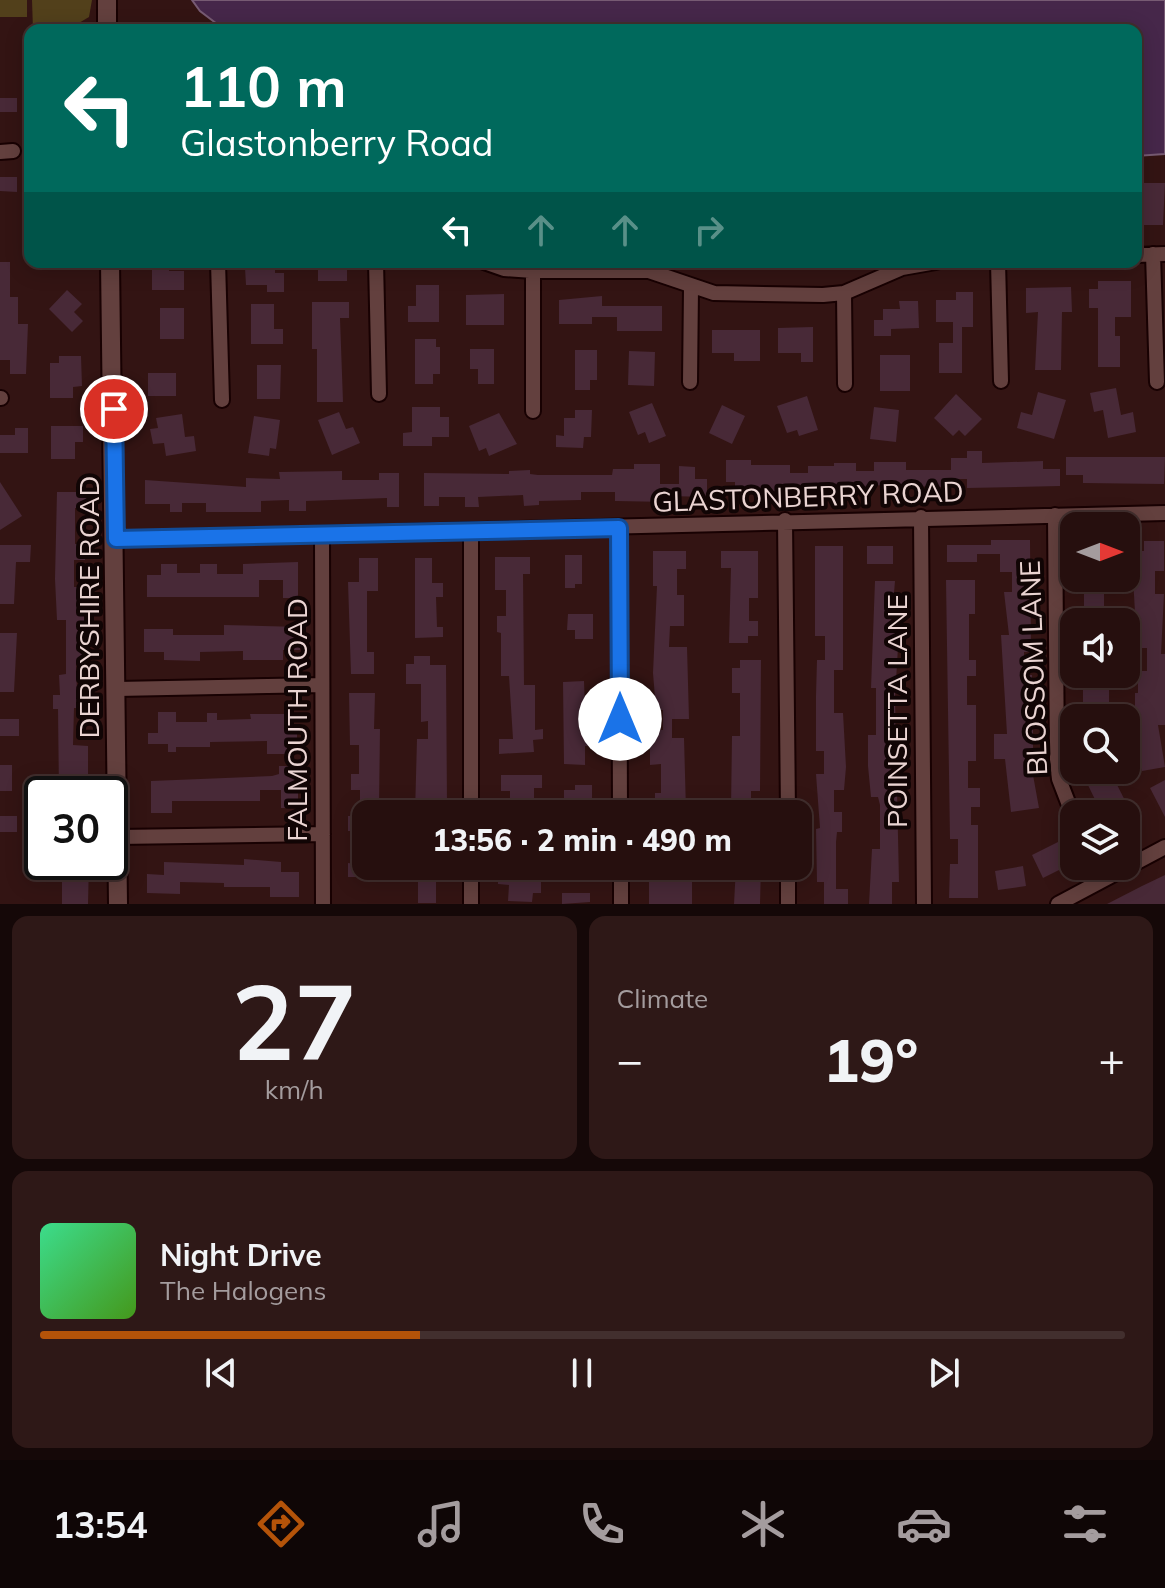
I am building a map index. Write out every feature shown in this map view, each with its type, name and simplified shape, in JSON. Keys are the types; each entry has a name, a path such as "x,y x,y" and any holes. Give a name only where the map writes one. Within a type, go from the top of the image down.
{"street":[{"path":"107,0 107,24"},
{"path":"1157,382 1159,254"},
{"name":"DERBYSHIRE ROAD","path":"110,268 118,776"},
{"path":"218,268 222,400"},
{"path":"376,268 379,394"},
{"path":"501,268 649,271 691,288 714,293 844,293 902,268"},
{"path":"998,268 1001,381"},
{"path":"533,271 533,411"},
{"path":"690,382 691,288"},
{"path":"844,293 845,384"},
{"name":"GLASTONBERRY ROAD","path":"116,539 619,528 785,520 1165,513"},
{"name":"BLOSSOM LANE","path":"1055,515 1057,762 1059,779 1067,800"},
{"name":"POINSETTA LANE","path":"921,517 924,904"},
{"path":"785,520 788,800"},
{"path":"619,528 620,800"},
{"path":"471,532 471,800"},
{"name":"FALMOUTH ROAD","path":"322,536 323,904"},
{"path":"117,689 322,685"},
{"path":"128,837 323,834"},
{"path":"1140,857 1165,847"},
{"name":"DERBYSHIRE ROAD","path":"118,880 118,904"},
{"path":"471,880 471,904"},
{"path":"621,880 621,904"},
{"path":"788,880 788,904"},
{"path":"1058,904 1092,880"}],"shaded area":[{"path":"0,0 27,0 27,17 0,17"},
{"path":"32,0 92,0 89,17 77,24 33,24"},
{"path":"192,0 1165,0 1165,154 1142,156 1142,24 217,24 200,11"}],"building":[{"path":"0,98 17,98 17,112 0,112"},
{"path":"0,177 17,177 17,192 0,191"},
{"path":"1142,183 1165,183 1163,225 1142,225"},
{"path":"0,262 10,262 10,297 18,297 18,324 28,324 26,374 10,374 10,360 0,360"},
{"path":"152,268 184,271 184,290 152,290"},
{"path":"245,268 275,268 275,273 284,273 284,292 267,292 267,285 246,285"},
{"path":"318,268 347,268 347,281 318,281"},
{"path":"1098,281 1131,281 1131,317 1115,317 1115,336 1120,336 1120,367 1098,367 1098,308 1089,308 1089,289 1098,289"},
{"path":"416,285 439,285 439,322 408,322 408,306 416,306"},
{"path":"1071,287 1072,312 1062,312 1061,370 1035,370 1038,312 1026,313 1026,288"},
{"path":"67,290 82,304 74,312 83,321 72,332 49,309"},
{"path":"956,292 973,292 973,327 962,327 962,373 939,373 939,343 953,343 953,322 936,322 936,300 956,300"},
{"path":"504,294 504,325 466,325 466,295"},
{"path":"602,296 602,306 662,306 662,331 617,331 617,317 592,317 592,324 559,324 559,300"},
{"path":"899,301 918,301 919,328 891,329 891,336 874,336 874,320 883,320 883,309 900,309"},
{"path":"312,302 349,302 349,318 340,318 343,402 317,402 317,349 312,349"},
{"path":"251,304 274,304 274,329 283,329 283,344 251,344"},
{"path":"160,308 184,308 184,339 160,339"},
{"path":"813,327 813,362 801,362 801,353 778,353 778,328"},
{"path":"712,330 760,330 760,361 734,361 734,353 712,353"},
{"path":"415,339 436,339 436,347 440,347 440,374 433,374 433,384 415,384"},
{"path":"470,349 494,349 494,384 478,384 478,369 470,369"},
{"path":"575,350 597,350 597,380 590,380 590,390 575,390"},
{"path":"629,351 655,352 654,386 628,385"},
{"path":"880,355 910,355 910,391 880,391"},
{"path":"59,356 81,356 82,386 73,387 73,398 50,398 50,363 59,363"},
{"path":"257,365 281,365 280,399 257,399"},
{"path":"148,373 176,373 176,396 148,396"},
{"path":"1116,388 1121,415 1133,412 1136,432 1108,438 1103,410 1094,412 1090,393"},
{"path":"1038,392 1066,400 1054,439 1017,428 1021,412 1032,415"},
{"path":"956,394 982,419 965,436 959,430 953,436 934,418"},
{"path":"807,396 818,430 799,436 797,430 787,433 777,406"},
{"path":"652,403 666,436 649,443 645,432 638,435 629,412"},
{"path":"722,405 745,416 732,444 709,433"},
{"path":"412,407 440,407 440,417 449,417 449,437 432,437 432,446 403,446 403,433 412,432"},
{"path":"874,407 899,410 896,442 870,439"},
{"path":"575,410 592,410 591,437 584,437 583,448 556,447 556,435 564,436 564,418 575,418"},
{"path":"339,412 346,429 353,427 360,443 332,455 318,420"},
{"path":"499,413 517,444 489,456 486,448 479,451 469,426"},
{"path":"182,414 185,437 194,436 196,451 166,456 164,443 153,444 150,429 158,428 156,418"},
{"path":"254,416 280,420 276,449 270,448 269,456 248,453"},
{"path":"51,426 83,426 83,442 75,442 75,459 51,459"},
{"path":"15,428 28,428 28,453 0,453 0,435 15,435"},
{"path":"967,451 982,451 982,463 1043,461 1043,469 1060,469 1060,486 967,488 967,479 943,479 943,487 867,485 867,490 735,492 735,482 726,482 726,460 751,460 751,465 790,465 790,473 808,473 808,466 834,466 834,463 856,463 856,471 874,471 874,462 906,462 906,470 951,470 951,458 967,458"},
{"path":"1066,457 1165,457 1164,484 1083,483 1083,475 1066,475"},
{"path":"634,464 660,464 660,484 679,484 679,466 695,467 695,479 707,479 707,497 669,496 669,502 615,501 615,492 581,492 581,500 539,501 539,505 524,506 523,495 478,497 479,507 465,507 465,497 439,497 439,506 424,506 424,473 509,474 509,471 530,470 530,474 538,475 612,475 613,469 634,469"},
{"path":"342,471 342,480 379,480 379,473 399,473 399,507 387,507 387,498 306,501 306,511 289,511 289,500 261,501 261,512 206,512 206,503 182,503 182,512 170,512 170,504 145,504 145,480 246,487 246,478 280,479 279,472"},
{"path":"0,482 22,516 0,530"},
{"path":"57,492 86,492 86,508 75,508 75,544 85,543 85,560 74,560 74,587 89,587 88,661 76,661 77,694 86,694 87,708 74,708 73,745 88,746 88,776 59,776 58,709 53,709 53,695 60,695 59,675 66,674 66,620 57,620"},
{"path":"991,540 1030,540 1031,652 1024,652 1024,675 1032,675 1032,689 1025,689 1025,712 1033,712 1033,775 1039,808 1011,812 1005,759 994,759 994,734 1007,734 1001,635 1009,635 1004,592 1012,592 1012,572 1000,572 1000,554 977,554 977,562 947,562 947,545 991,545"},
{"path":"1144,541 1164,541 1164,571 1155,571 1155,594 1164,594 1161,654 1165,654 1165,725 1158,725 1165,767 1142,771 1140,704 1135,704 1135,693 1140,688 1140,671 1147,671 1147,648 1140,648 1140,608 1135,608 1134,592 1140,592 1140,551 1144,551"},
{"path":"0,545 31,545 30,562 16,562 14,604 0,604"},
{"path":"815,546 843,546 843,670 834,670 834,713 843,713 846,767 844,790 834,790 834,812 842,812 842,832 837,832 836,842 836,889 848,889 848,904 824,904 824,882 817,882 816,829 820,828 816,774 824,774 824,751 816,751 817,660 825,660 825,636 815,636"},
{"path":"867,546 893,546 893,564 867,564"},
{"path":"653,551 686,551 686,569 677,569 677,595 684,595 684,626 670,626 669,647 687,647 689,719 672,719 672,738 684,738 686,800 655,800 655,793 661,793 661,764 650,765 650,730 663,730 663,710 656,710 653,673 657,586 653,586"},
{"path":"721,551 758,551 758,598 749,598 749,621 758,621 758,636 748,636 748,643 729,643 731,568 721,568"},
{"path":"565,555 582,555 582,584 575,584 575,588 565,588"},
{"path":"495,557 530,557 530,574 523,574 524,685 535,685 535,730 543,729 543,739 533,740 534,752 499,754 499,739 513,739 509,676 501,676 501,633 497,632 497,616 506,616 506,590 495,590"},
{"path":"359,558 378,558 378,591 367,591 367,652 374,652 374,674 351,674 348,582 359,582"},
{"path":"415,558 432,558 432,583 443,583 443,597 436,597 437,627 443,627 443,637 415,638"},
{"path":"298,562 298,598 283,598 283,580 259,580 259,597 147,597 147,575 161,575 161,564 177,564 177,573 200,573 200,564 217,564 217,574 243,574 243,564"},
{"path":"946,580 975,580 975,614 969,614 969,660 976,660 976,676 967,676 967,705 976,705 976,761 968,761 968,788 980,788 980,807 971,807 971,825 978,825 978,898 949,898 950,864 958,864 958,839 950,839"},
{"path":"875,581 895,581 891,630 899,630 895,698 899,882 892,882 892,904 869,904 872,849 880,849 880,805 878,797 871,797 868,766 868,735 876,735 876,688 871,688"},
{"path":"1084,592 1104,592 1104,608 1084,608"},
{"path":"568,614 593,614 593,639 575,639 575,630 567,630"},
{"path":"224,625 300,627 300,650 283,650 283,660 243,660 243,651 200,652 200,661 164,660 164,652 144,652 144,629 173,629 173,635 224,635"},
{"path":"0,633 17,633 14,692 0,692"},
{"path":"414,656 430,656 430,665 446,665 447,800 415,800 417,739 428,739 428,721 421,722 421,684 406,684 406,664 414,664"},
{"path":"740,660 761,660 760,791 751,791 751,800 731,800 732,736 740,736 740,693 732,693 732,668 740,668"},
{"path":"584,681 585,708 593,708 595,746 585,746 585,765 564,764 563,682"},
{"path":"1083,688 1109,688 1109,704 1083,704"},
{"path":"349,693 375,693 374,729 380,729 379,800 360,800 360,790 351,790 351,774 359,774 359,745 350,745"},
{"path":"158,712 176,712 176,722 207,722 207,713 217,713 217,720 251,719 250,714 286,714 286,734 297,734 297,745 287,745 287,754 267,754 267,741 210,742 210,747 176,747 176,752 168,752 168,744 148,744 148,733 158,733"},
{"path":"0,719 19,719 19,736 0,736"},
{"path":"0,765 12,765 12,791 0,791"},
{"path":"279,766 298,766 298,808 281,808 281,790 260,790 260,801 172,801 172,813 151,813 151,781 272,776 279,774"},
{"path":"501,775 542,775 542,788 534,788 534,800 510,800 510,791 501,791"},
{"path":"1165,780 1165,817 1150,788"},
{"path":"1087,784 1117,784 1125,800 1095,800"},
{"path":"575,785 592,785 592,798 564,800 564,790 575,790"},
{"path":"0,816 17,816 17,832 0,832"},
{"path":"348,816 352,816 352,831 348,831"},
{"path":"1060,841 1060,870 1043,878 1032,855"},
{"path":"244,859 281,862 281,872 299,872 299,897 270,897 270,887 224,887 224,883 180,882 180,894 147,893 147,874 164,875 164,862 244,865"},
{"path":"348,863 352,863 352,877 348,877"},
{"path":"1023,866 1026,886 998,890 995,871"},
{"path":"1165,875 1165,904 1107,904 1142,886"},
{"path":"62,880 89,880 88,904 62,904"},
{"path":"418,880 445,880 436,882 436,903 418,903"},
{"path":"498,880 541,881 541,893 533,893 532,902 508,901 509,885 498,884"},
{"path":"649,880 692,882 692,904 649,904"},
{"path":"735,880 761,880 760,904 734,904"},
{"path":"562,893 590,893 590,902 562,904"}],"route":[{"path":"114,409 116,539 619,528 620,719"}]}
